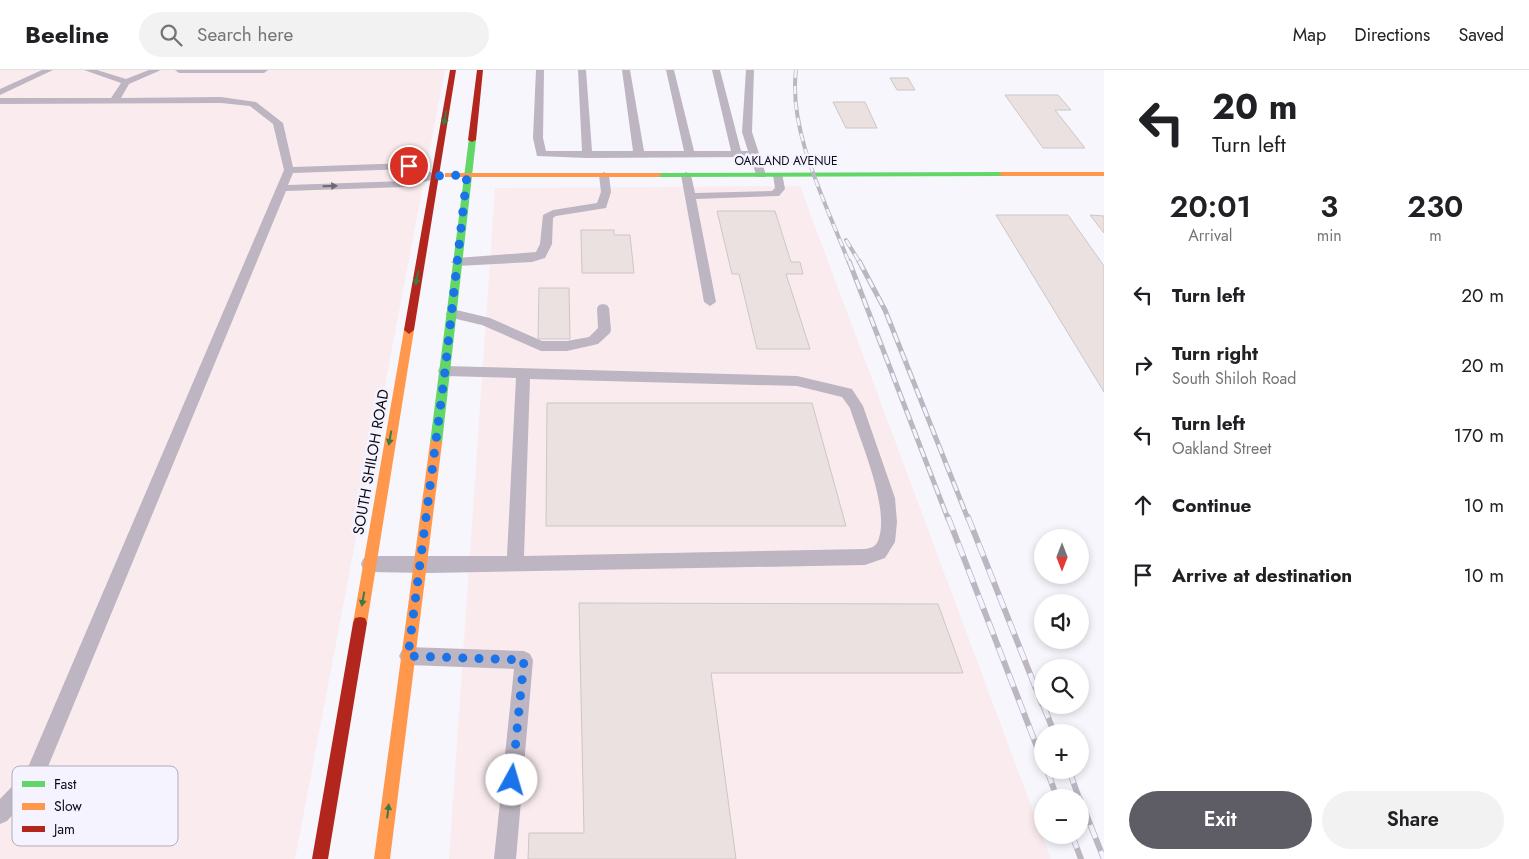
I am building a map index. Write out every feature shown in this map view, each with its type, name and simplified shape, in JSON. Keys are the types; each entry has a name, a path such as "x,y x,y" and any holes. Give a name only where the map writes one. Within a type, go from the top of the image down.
{"main road":[{"name":"SOUTH SHILOH ROAD","path":"320,859 453,70"},
{"path":"382,859 445,371 480,70"},
{"name":"OAKLAND AVENUE","path":"434,176 1104,174"}],"lane":[{"path":"0,92 49,70"},
{"path":"88,70 126,82"},
{"path":"114,101 126,82 158,70"},
{"path":"179,70 264,70"},
{"path":"540,70 538,138 540,154 754,154"},
{"path":"582,70 587,155"},
{"path":"626,70 639,154"},
{"path":"670,70 690,154"},
{"path":"716,70 737,154"},
{"path":"750,70 747,132 761,174"},
{"path":"0,101 221,100 253,104 278,123 289,170 38,766"},
{"path":"289,170 409,166 434,176"},
{"path":"690,196 775,194 780,189 778,174"},
{"path":"457,262 541,256 546,244 547,217 552,213 602,206 606,192 604,175"},
{"path":"686,175 710,302"},
{"path":"282,188 405,184 434,176"},
{"path":"452,314 484,321 541,346 567,346 593,341 605,330 603,308"},
{"path":"369,564 515,564 866,557 879,553 887,542 889,522 887,498 856,406 847,393 797,380 445,371"},
{"path":"515,564 522,373"},
{"path":"408,656 524,660 505,859"},
{"path":"0,814 12,801"}],"shaded area":[{"path":"0,70 445,70 295,859 0,859"},
{"path":"800,186 1034,813 1034,844 1045,844 1051,859 449,859 495,188"}],"building":[{"path":"890,78 908,78 915,90 897,90"},
{"path":"1005,95 1058,95 1071,110 1055,110 1085,148 1043,148"},
{"path":"833,102 865,102 877,128 846,128"},
{"path":"717,211 775,211 791,262 800,262 803,274 786,274 810,349 757,349 739,274 732,274"},
{"path":"996,215 1068,215 1104,266 1104,392"},
{"path":"1090,215 1104,216 1104,233"},
{"path":"581,230 614,230 614,235 630,235 634,273 582,273"},
{"path":"539,288 569,288 570,339 538,339"},
{"path":"547,403 812,403 846,526 546,526"},
{"path":"579,603 938,604 963,673 711,673 736,859 528,859 529,833 584,833"}],"railway":[{"path":"796,70 795,94 803,143 820,193 849,263"},
{"path":"846,240 860,263"},
{"path":"849,261 948,519"},
{"path":"859,261 885,310 968,519"},
{"path":"948,517 1034,739"},
{"path":"968,517 1034,684"},
{"path":"1047,714 1051,724"},
{"path":"1050,779 1054,789"},
{"path":"1072,779 1076,789"},
{"path":"1089,822 1104,859"},
{"path":"1075,844 1081,859"}],"traffic: fast":[{"path":"436,443 472,140"},
{"path":"658,175 1003,174"}],"traffic: slow":[{"path":"1003,174 1104,174"},
{"path":"448,175 658,175"},
{"path":"360,623 409,330"},
{"path":"382,859 436,443"}],"traffic: jam":[{"path":"409,330 453,70"},
{"path":"472,140 480,70"},
{"path":"320,859 360,623"}],"route":[{"path":"409,166 434,176 467,175 445,371 408,656 524,660 512,780"}]}
